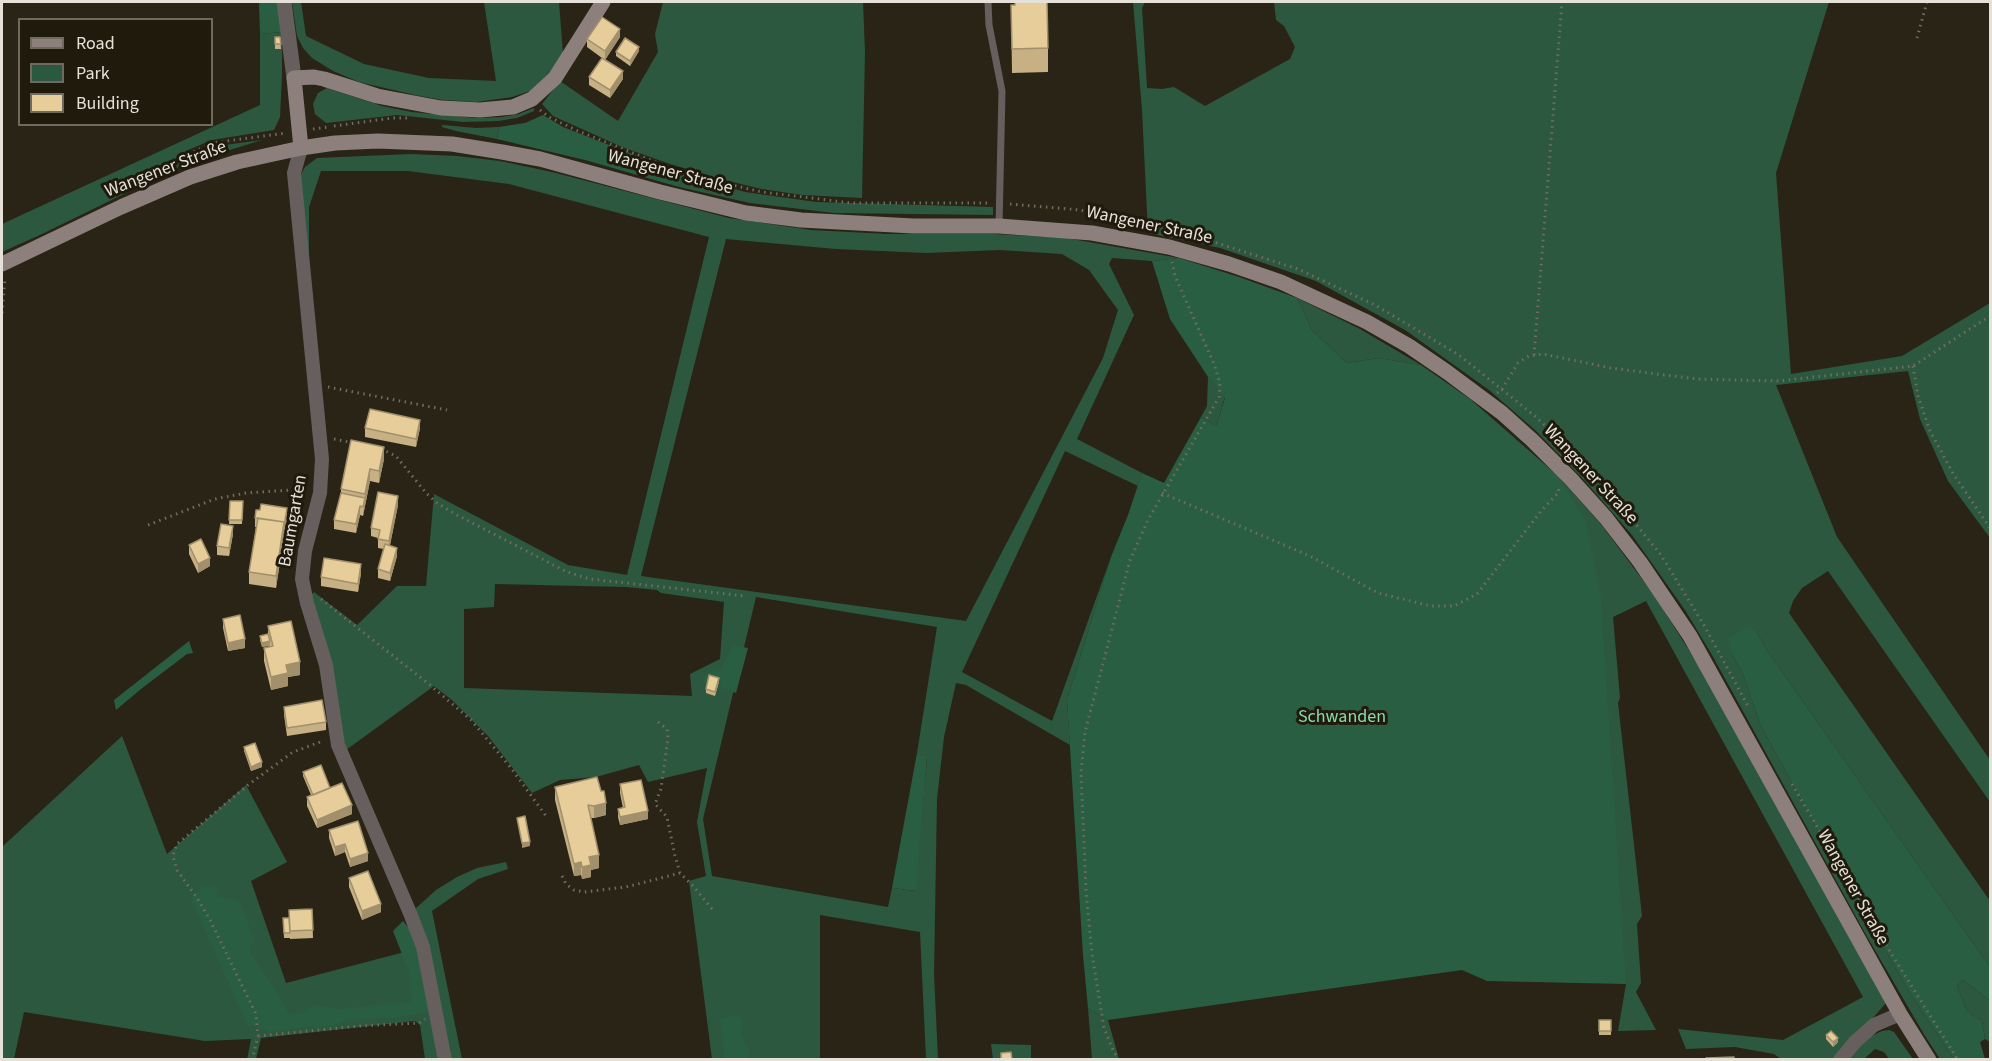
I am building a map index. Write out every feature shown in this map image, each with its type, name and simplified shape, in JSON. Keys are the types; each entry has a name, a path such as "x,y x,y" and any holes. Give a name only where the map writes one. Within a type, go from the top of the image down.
{"main road":[{"path":"301,148 294,78 314,77 377,96 449,109 493,110 513,107 531,99 555,78 603,2"},
{"name":"Wangener Straße","path":"2,263 190,177 237,162 301,148 335,143 378,141 452,144 540,159 746,213 850,224 999,226 1092,233 1168,247 1229,264 1281,282 1366,322 1409,346 1447,372 1502,413 1557,464 1606,518 1673,608 1765,768 1900,1014 1929,1059"}],"street":[{"path":"284,2 294,78"},
{"name":"Baumgarten","path":"301,148 294,173 322,477 302,565 302,579 326,665 336,738 410,913 424,953 445,1059"},
{"path":"1840,1059 1874,1025 1900,1014"}],"lane":[{"path":"988,2 989,25 1002,91 999,226"}],"path":[{"path":"1534,355 1562,2"},
{"path":"1917,38 1927,2"},
{"path":"531,99 549,117 578,131 668,167 762,192 852,203 999,203 1080,210 1195,236 1298,269 1375,305 1459,355 1536,417 1575,454 1661,555 1705,627 1754,718"},
{"path":"1119,1059 1104,1028 1092,954 1086,891 1081,773 1085,732 1130,560 1162,493 1219,397 1220,383 1214,364 1175,276 1168,247"},
{"path":"2,263 5,274 2,313"},
{"path":"1502,388 1518,363 1530,356 1544,354 1611,368 1696,379 1779,381 1913,366 1990,316"},
{"path":"1913,366 1918,396 1930,431 1954,475 1990,528"},
{"path":"313,382 447,410"},
{"path":"320,440 339,439 362,445"},
{"path":"374,448 385,450 396,456 437,503 567,572 590,579 745,596"},
{"path":"148,525 215,499 246,493 291,490 320,493"},
{"path":"1162,493 1310,556 1378,593 1431,606 1454,606 1477,594 1541,511 1559,492"},
{"path":"304,591 314,594 430,684 471,720 511,768 546,816"},
{"path":"658,722 667,729 668,738 661,789 655,804 668,817 680,873 712,909"},
{"path":"252,1059 258,1036 256,1014 209,918 177,870 173,857 174,852 177,844 248,785 293,752 301,747 336,738"},
{"path":"1788,778 1894,958 1958,1059"},
{"path":"562,876 566,884 574,890 584,892 626,887 680,873"},
{"path":"258,1036 418,1023 436,1012"}],"green space":[{"path":"259,2 278,2 282,32 260,34"},
{"path":"292,2 301,2 306,36 364,64 429,78 496,81 484,2 559,2 563,54 542,82 530,91 512,97 477,102 443,100 415,95 359,82 333,71 312,58 303,48 297,36"},
{"path":"663,2 863,2 865,52 862,198 802,195 720,179 622,147 553,116 542,104 560,81 618,121 658,52 655,34"},
{"path":"1133,2 1145,2 1142,8 1147,88 1174,87 1205,106 1290,59 1295,47 1284,26 1276,20 1274,2 1829,2 1776,173 1791,374 1902,356 1990,303 1990,538 1948,481 1920,419 1908,371 1776,385 1837,537 1990,760 1990,802 1828,571 1802,588 1793,601 1789,613 1990,901 1990,967 1764,646 1756,631 1732,654 1743,674 1760,724 1831,855 1908,990 1954,1059 1940,1059 1925,1036 1685,610 1632,535 1584,480 1535,430 1489,390 1405,330 1316,281 1220,248 1148,233 1142,110"},
{"path":"282,32 280,117 274,130 212,140 188,150 181,166 2,252 2,224 260,105 260,34"},
{"path":"327,88 382,106 412,112 475,118 502,117 534,108 534,111 517,118 498,121 463,122 397,115 326,123 315,114 313,104 318,93"},
{"path":"543,115 563,127 683,174 679,187 585,160 497,139 499,127 525,123"},
{"path":"442,125 476,128 499,127 497,139 456,131 442,127"},
{"path":"262,140 190,161 193,155 217,146"},
{"path":"411,154 457,156 500,161 552,172 729,218 811,230 1066,238 1179,258 1152,261 1112,258 1109,264 1134,315 1077,439 1142,473 1138,486 1065,451 962,672 1052,721 1111,557 1067,700 1070,745 966,685 956,683 944,737 937,799 934,974 938,1059 926,1059 920,932 820,915 820,1059 712,1059 689,881 706,876 697,822 707,768 648,782 639,765 596,777 560,780 532,793 488,736 452,700 434,686 346,750 309,597 314,592 357,625 397,586 426,586 434,494 568,565 627,575 709,237 509,184 408,171 321,171 309,207 309,293 300,176 305,167 317,158","holes":["726,239 836,249 926,253 1000,250 1062,254 1089,270 1118,310 1103,358 966,621 641,576","495,584 626,587 724,602 720,659 690,674 692,696 464,688 464,609 494,607","756,597 937,627 917,753 927,758 915,891 892,888 888,907 712,876 703,819"]},
{"path":"683,174 745,192 816,202 993,207 993,215 834,213 750,203 679,187"},
{"name":"Schwanden","path":"1179,258 1297,298 1312,330 1347,363 1378,358 1421,365 1470,399 1558,476 1586,522 1601,598 1626,984 1487,981 1462,970 1108,1020 1088,1008 1067,700 1111,557 1142,473 1164,483 1201,417 1216,426 1225,398 1208,377 1170,319 1152,261"},
{"path":"1297,298 1360,329 1421,365 1378,358 1347,363 1312,330"},
{"path":"1208,377 1225,397 1216,426 1201,417 1207,406"},
{"path":"1558,476 1600,523 1654,595 1695,660 1886,1003 1837,1059 1781,1059 1774,1054 1735,1047 1686,1049 1678,1029 1783,1040 1863,997 1646,601 1613,617 1620,698 1618,703 1642,916 1637,924 1641,983 1636,992 1656,1030 1618,1031 1626,984"},
{"path":"1747,626 1756,631 1764,646 1990,967 1990,1001 1963,980 1957,986 1967,1011 1982,1021 1985,1039 1980,1042 1985,1059 1954,1059 1908,990 1831,855 1760,724 1743,674 1732,654 1728,638"},
{"path":"189,641 193,653 187,654 116,710 114,700"},
{"path":"733,645 748,648 736,693 722,688 721,681 711,678 704,682 702,678 708,673 721,670"},
{"path":"122,736 167,854 246,785 287,862 251,881 286,983 420,948 440,1059 425,1059 420,1025 415,1021 261,1038 256,1059 247,1060 251,1039 205,1041 24,1012 14,1059 2,1060 2,847"},
{"path":"917,753 927,757 916,891 892,888"},
{"path":"506,862 508,869 478,879 432,911 462,1059 449,1059 432,966 422,926 415,909 436,890 457,877 477,868"},
{"path":"202,887 216,888 218,897 239,900 254,939 250,952 286,1006 287,1014 302,1013 316,1005 338,1009 412,1002 409,972 393,931 403,921 413,933 429,1012 390,1018 349,1020 332,1026 315,1028 311,1026 271,1032 247,1024 191,899"},
{"path":"1963,980 1990,1001 1990,1042 1985,1039 1982,1021 1967,1011 1957,986"},
{"path":"1088,1008 1108,1020 1119,1059 1092,1059"},
{"path":"729,1016 740,1016 743,1024 741,1034 749,1052 749,1059 724,1059 719,1020"},
{"path":"1889,1030 1894,1032 1913,1059 1889,1059 1884,1052 1875,1049 1864,1059 1843,1060 1867,1038"},
{"path":"991,1044 1031,1045 1031,1059 993,1059"}],"building":[{"path":"1015,2 1047,2 1048,48 1012,49 1011,5 1015,5"},
{"path":"602,17 620,29 605,51 587,39"},
{"path":"275,37 280,37 281,44 275,44"},
{"path":"625,38 639,47 630,61 616,52"},
{"path":"602,58 623,71 610,90 589,77"},
{"path":"370,409 420,420 416,439 365,428"},
{"path":"351,440 384,447 379,471 370,469 365,494 341,489"},
{"path":"378,492 398,496 389,541 378,539 380,530 371,528"},
{"path":"341,493 365,498 363,507 360,506 356,524 334,520"},
{"path":"230,501 243,501 242,520 229,520"},
{"path":"261,504 287,508 284,526 284,522 255,518 256,510 260,510"},
{"path":"258,518 284,522 276,576 249,572"},
{"path":"221,524 233,526 229,548 217,546"},
{"path":"201,539 210,558 198,564 189,545"},
{"path":"385,544 397,548 390,573 378,569"},
{"path":"324,558 361,564 358,584 321,577"},
{"path":"240,615 245,639 228,643 223,619"},
{"path":"291,621 300,662 286,665 288,673 271,677 264,648 273,646 268,626"},
{"path":"268,634 270,641 262,643 260,636"},
{"path":"709,675 719,678 715,692 706,689"},
{"path":"322,700 326,722 287,728 284,707"},
{"path":"255,743 262,762 251,767 244,747"},
{"path":"321,765 330,788 313,795 303,772"},
{"path":"597,777 601,791 604,791 606,803 588,805 599,855 589,857 591,865 582,867 581,862 574,864 555,787"},
{"path":"641,780 648,811 620,817 618,809 625,807 620,784"},
{"path":"342,783 352,805 317,820 307,797"},
{"path":"525,816 530,842 522,843 517,818"},
{"path":"358,821 368,853 350,859 345,844 335,847 329,830"},
{"path":"368,871 381,904 362,911 349,878"},
{"path":"312,909 313,930 290,931 289,910"},
{"path":"283,918 289,918 290,933 284,933"},
{"path":"1599,1020 1611,1020 1611,1031 1599,1031"},
{"path":"1831,1031 1838,1038 1833,1042 1826,1035"},
{"path":"1011,1052 1012,1059 1001,1059 1001,1053"},
{"path":"1734,1057 1734,1059 1706,1059 1706,1058"}]}
